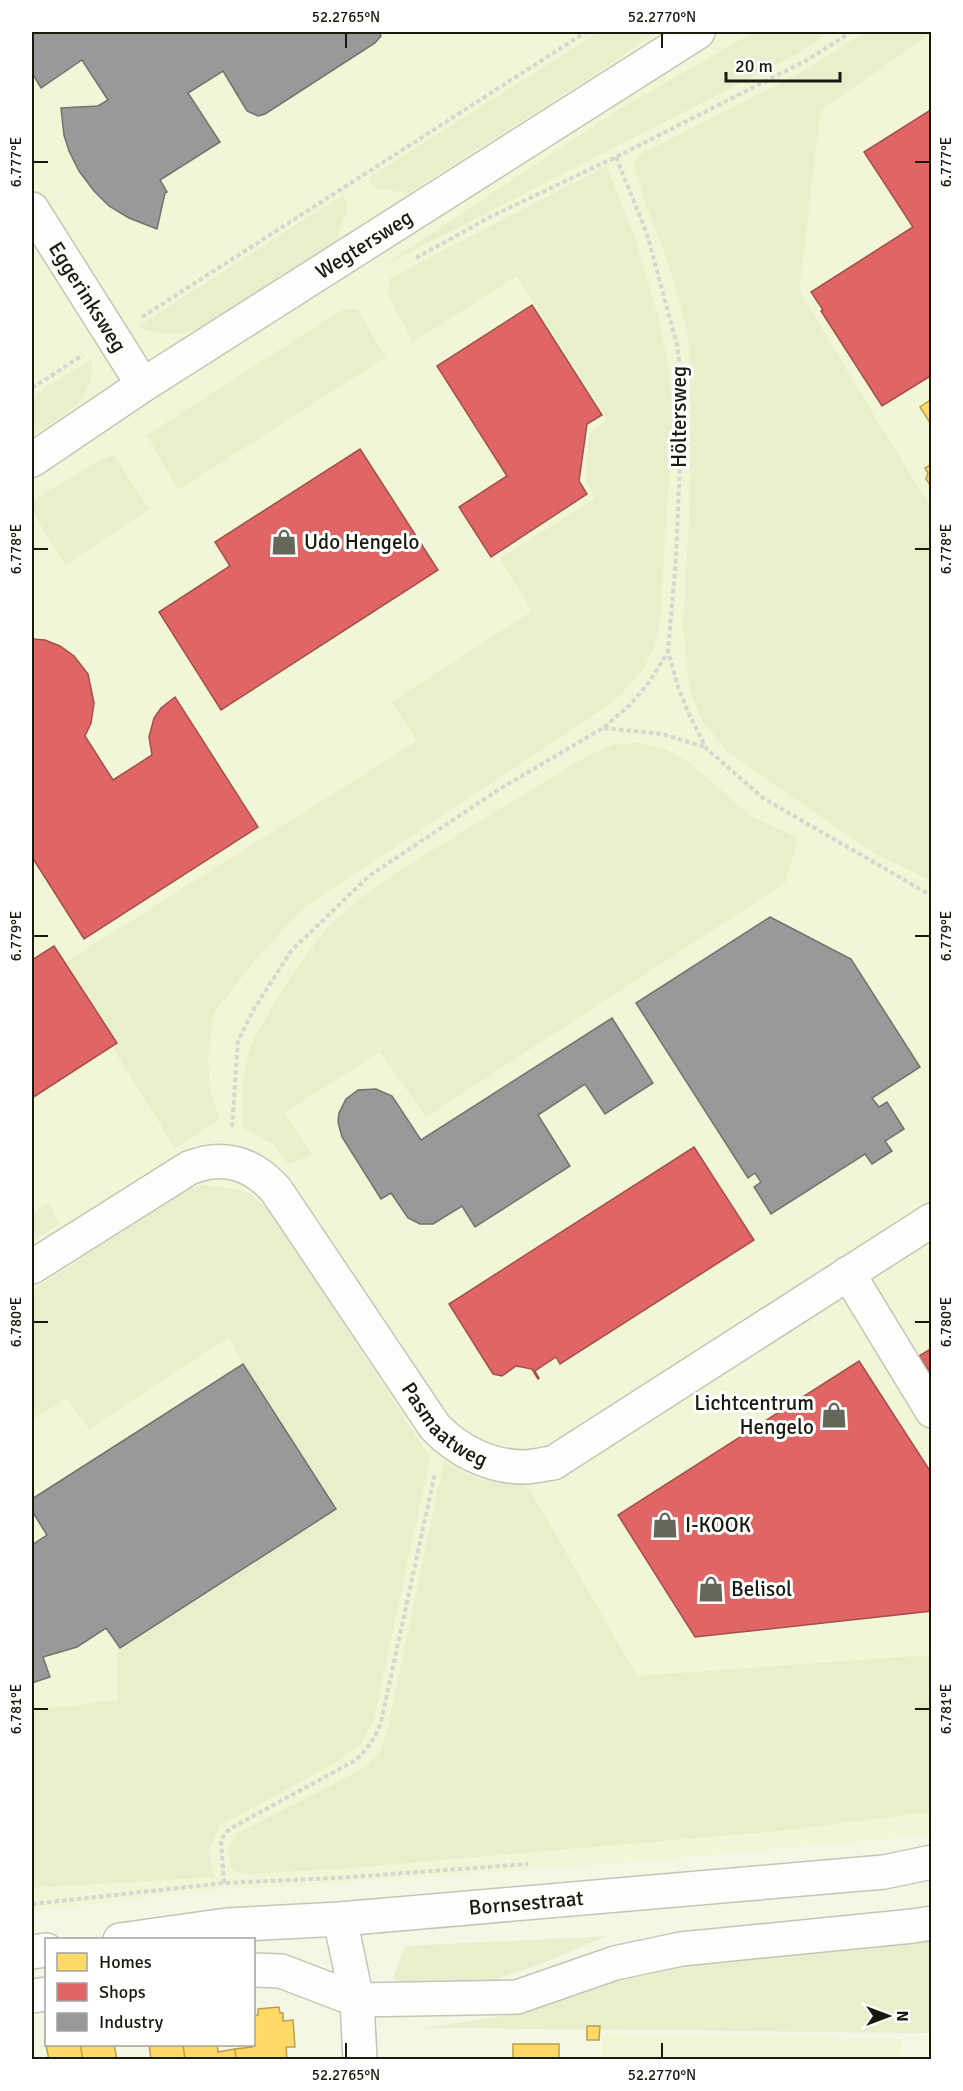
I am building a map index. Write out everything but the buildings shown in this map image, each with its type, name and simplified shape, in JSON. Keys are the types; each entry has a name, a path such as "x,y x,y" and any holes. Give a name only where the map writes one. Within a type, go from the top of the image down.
{"street":[{"name":"Wegtersweg","path":"32,460 143,385 698,32"},
{"name":"Eggerinksweg","path":"32,209 143,385"},
{"name":"Pasmaatweg","path":"32,1267 189,1167 207,1161 232,1162 253,1171 276,1190 435,1427 466,1453 493,1462 523,1467 553,1463 932,1220"},
{"path":"848,1273 932,1411"},
{"name":"Bornsestraat","path":"134,1938 227,1925 340,1918 884,1872 932,1862"},
{"path":"340,1918 357,2000 360,2060"},
{"path":"255,1970 281,1971 357,2000 517,1997 615,1963 681,1949 932,1923"}],"path":[{"path":"32,388 586,32"},
{"name":"Wegtersweg","path":"407,262 490,217 616,157 808,59 851,32"},
{"name":"Höltersweg","path":"616,157 646,234 662,285 677,345 683,388 676,559 668,651"},
{"path":"232,1162 238,1041 254,1009 291,951 369,876 498,790 603,728 630,705 649,682 668,651"},
{"path":"668,651 678,687 706,748"},
{"path":"603,728 662,734 706,748 763,798 932,896"},
{"path":"224,1883 221,1841 225,1833 356,1760 377,1735 438,1460 446,1438"},
{"path":"32,1904 224,1883 337,1878 537,1863"}],"shaded area":[{"path":"32,32 931,32 931,1832 908,1837 611,1864 205,1890 32,1912"},
{"path":"599,32 651,32 648,38 594,75 409,193 374,188 368,178"},
{"path":"754,32 830,32 799,53 381,267 618,110"},
{"path":"865,32 932,33 821,110 799,290 931,507 931,881 874,853 753,770 727,751 702,720 689,688 683,625 689,519 691,407 688,334 670,268 633,163 641,154 802,72"},
{"path":"607,166 637,244 659,320 669,369 673,414 660,620 650,657 632,683 613,702 303,908 256,959 213,1014 208,1060 210,1091 220,1119 175,1148 61,965 417,741 392,702 532,611 500,558 595,499 586,480 589,433 608,420 517,276 413,342 388,295 390,278"},
{"path":"343,195 348,206 336,241 198,329 167,334 137,327"},
{"path":"343,309 357,309 386,357 178,490 147,435"},
{"path":"92,359 90,382 81,399 66,414 32,436 32,396"},
{"path":"114,455 149,509 65,565 32,511 32,501 100,460"},
{"path":"640,743 668,750 686,760 751,816 798,838 785,883 426,1117 380,1052 284,1113 312,1155 288,1164 273,1144 244,1129 243,1080 247,1057 255,1036 287,982 324,931 357,901 405,867 587,756 614,744"},
{"path":"204,1185 249,1193 271,1211 430,1458 374,1719 361,1744 353,1750 328,1767 219,1826 209,1850 214,1877 32,1888 32,1710 118,1700 118,1649 336,1510 241,1363 230,1336 89,1429 66,1398 32,1420 32,1291 176,1196 191,1188"},
{"path":"48,1203 60,1224 32,1241 32,1213"},
{"path":"444,1460 459,1470 482,1480 521,1482 531,1492 637,1676 931,1655 931,1812 779,1831 338,1869 241,1874 231,1867 228,1850 236,1834 346,1778 369,1763 380,1751 387,1732"},
{"path":"607,1936 543,1963 489,1982 407,1990 393,1978 405,1946"},
{"path":"931,1941 931,2033 424,2028 503,2016 535,2007 652,1962 788,1956"},
{"path":"602,2034 902,2039 901,2059 602,2059"}],"place":[{"name":"Udo Hengelo","path":"284,542"},
{"name":"Lichtcentrum Hengelo","path":"834,1415"},
{"name":"I-KOOK","path":"665,1525"},
{"name":"Belisol","path":"711,1589"}]}
